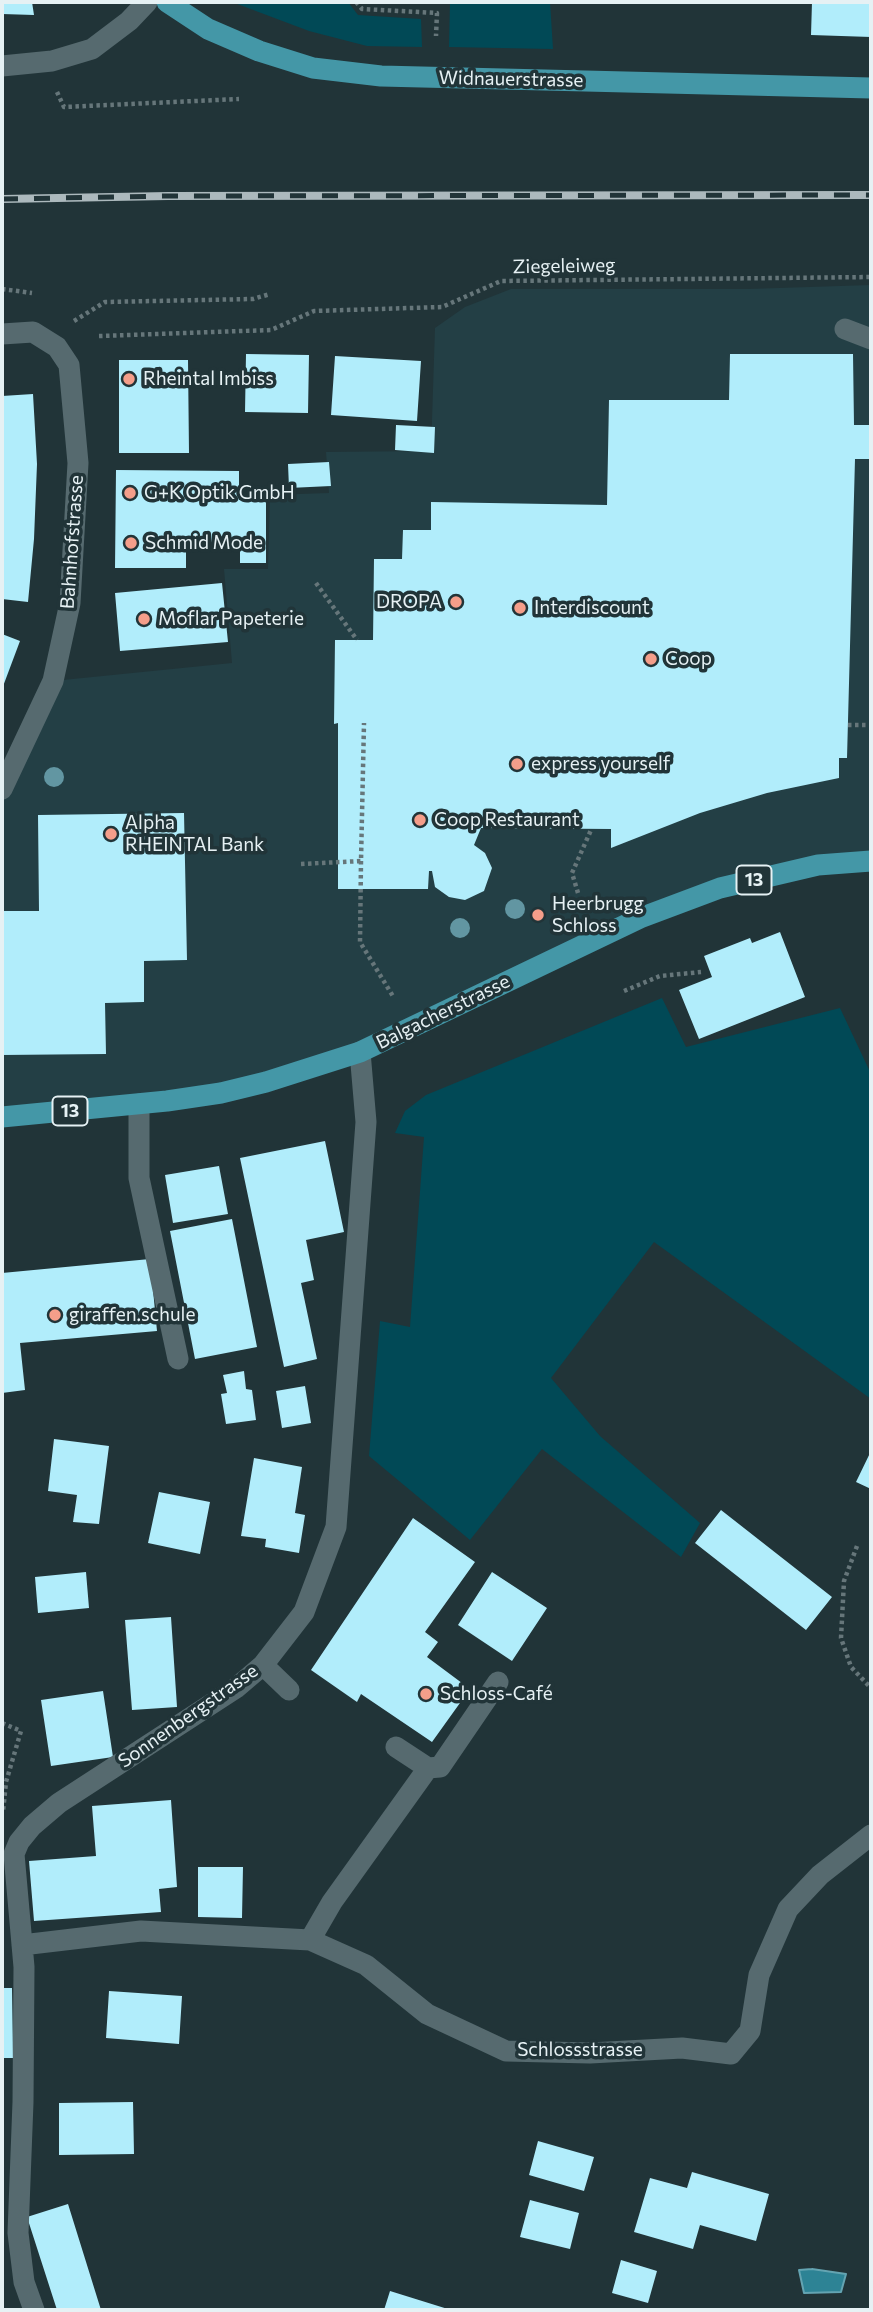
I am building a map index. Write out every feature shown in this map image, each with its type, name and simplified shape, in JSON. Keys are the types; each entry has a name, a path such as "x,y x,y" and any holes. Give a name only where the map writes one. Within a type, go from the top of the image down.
{"main road":[{"name":"Widnauerstrasse","path":"167,2 208,29 259,51 313,68 382,76 871,88"},
{"name":"Balgacherstrasse","path":"2,1118 221,1093 266,1082 360,1052 628,924 708,892 818,865 871,861"}],"street":[{"path":"2,66 52,61 92,50 148,2"},
{"path":"845,329 871,339"},
{"name":"Bahnhofstrasse","path":"2,334 33,332 57,347 69,365 78,463 70,603 53,681 4,780"},
{"name":"Sonnenbergstrasse","path":"34,2310 24,2282 18,2233 24,1967 14,1854 10,1843 59,1803 236,1688 263,1665 303,1612 336,1527 366,1122 360,1052"},
{"path":"139,1104 139,1178 178,1359"},
{"path":"263,1665 289,1690"},
{"path":"396,1747 428,1768 440,1767 498,1682"},
{"path":"310,1940 332,1902 428,1768"},
{"name":"Schlossstrasse","path":"22,1945 141,1931 310,1940 366,1965 427,2014 506,2051 590,2053 682,2048 731,2054 750,2031 759,1975 788,1909 820,1875 871,1835"}],"path":[{"path":"356,2 362,9 437,13 436,37"},
{"path":"56,90 64,107 239,99"},
{"name":"Ziegeleiweg","path":"99,336 271,330 314,312 442,307 501,281 871,277"},
{"path":"2,289 32,293"},
{"path":"104,302 253,299 270,294"},
{"path":"316,583 358,640"},
{"path":"364,723 360,942 394,998"},
{"path":"848,725 871,725"},
{"path":"578,894 572,873 591,830"},
{"path":"301,864 361,861"},
{"path":"624,991 660,976 701,972"},
{"path":"857,1546 844,1581 841,1638 851,1667 871,1688"},
{"path":"2,1723 21,1731 6,1782 2,1824"}],"shaded area":[{"path":"232,2 348,2 358,15 421,19 422,47 367,46 309,31"},
{"path":"450,2 550,2 553,49 449,47"},
{"path":"871,285 871,861 720,888 266,1082 2,1117 2,789 53,681 232,663 224,569 268,569 270,495 329,493 326,452 431,451 435,328 465,307 511,289 748,289"},
{"path":"662,998 686,1047 840,1008 871,1074 871,1399 654,1242 551,1378 600,1436 700,1523 681,1557 542,1449 470,1540 369,1456 380,1321 410,1327 424,1137 395,1133 405,1111 426,1095"},
{"path":"799,2270 846,2274 841,2292 804,2293"}],"building":[{"path":"2,2 32,2 34,15 2,14"},
{"path":"812,2 871,2 871,37 811,35"},
{"path":"246,354 309,355 308,413 245,412"},
{"path":"730,354 853,354 854,425 871,425 871,459 855,459 847,758 839,758 839,778 767,793 700,813 611,848 611,829 481,828 474,845 485,853 492,868 484,891 465,900 449,897 435,887 432,871 429,871 428,889 338,889 335,640 373,640 374,559 402,559 403,530 431,530 431,502 607,505 609,400 729,400"},
{"path":"335,356 421,361 417,421 331,415"},
{"path":"119,360 188,360 189,453 119,453"},
{"path":"33,394 37,464 28,602 2,599 2,396"},
{"path":"396,425 435,427 434,453 395,450"},
{"path":"329,462 331,486 289,488 288,464"},
{"path":"116,470 239,471 239,500 266,500 266,563 240,563 240,547 186,546 186,568 115,568"},
{"path":"222,583 228,642 120,651 115,593"},
{"path":"2,634 20,641 2,689"},
{"path":"184,813 187,960 144,961 144,1002 105,1003 106,1054 2,1055 2,911 39,911 38,815"},
{"path":"780,932 805,997 699,1039 679,990 712,977 704,956 750,938 752,943"},
{"path":"325,1141 344,1232 306,1240 314,1280 301,1283 317,1359 284,1367 240,1158"},
{"path":"219,1166 228,1214 173,1223 165,1175"},
{"path":"232,1219 257,1347 195,1359 170,1231"},
{"path":"150,1259 157,1331 20,1343 25,1390 2,1393 2,1273"},
{"path":"244,1371 246,1389 252,1390 256,1420 226,1424 221,1394 227,1393 223,1375"},
{"path":"305,1386 311,1423 282,1428 276,1391"},
{"path":"54,1439 109,1446 99,1524 73,1522 77,1495 48,1491"},
{"path":"871,1451 871,1489 856,1482"},
{"path":"254,1458 302,1467 295,1513 305,1515 299,1553 265,1547 266,1539 241,1536"},
{"path":"159,1492 210,1502 200,1554 148,1543"},
{"path":"721,1510 832,1597 806,1630 695,1543"},
{"path":"413,1518 475,1562 425,1632 438,1642 427,1657 470,1689 432,1742 361,1694 357,1702 311,1670"},
{"path":"86,1572 89,1608 38,1613 35,1577"},
{"path":"492,1572 547,1608 512,1661 458,1625"},
{"path":"171,1617 177,1707 132,1710 125,1620"},
{"path":"103,1691 113,1757 51,1766 41,1700"},
{"path":"171,1800 177,1887 159,1889 161,1912 34,1921 29,1861 96,1856 92,1806"},
{"path":"198,1867 243,1867 242,1918 198,1917"},
{"path":"2,1988 12,1988 13,2058 2,2058"},
{"path":"109,1991 182,1996 179,2044 106,2038"},
{"path":"133,2102 134,2154 59,2155 59,2103"},
{"path":"538,2141 594,2157 584,2191 529,2175"},
{"path":"692,2172 769,2194 756,2241 700,2225 693,2249 634,2232 650,2178 687,2188"},
{"path":"530,2200 579,2213 570,2249 520,2237"},
{"path":"68,2204 101,2310 57,2310 27,2217"},
{"path":"621,2260 657,2271 648,2303 612,2293"},
{"path":"390,2291 451,2310 384,2310"}],"railway":[{"path":"2,199 168,196 871,195"}],"place":[{"name":"Rheintal Imbiss","path":"129,379"},
{"name":"G+K Optik GmbH","path":"130,493"},
{"name":"Schmid Mode","path":"131,543"},
{"name":"DROPA","path":"456,602"},
{"name":"Interdiscount","path":"520,608"},
{"name":"Moflar Papeterie","path":"144,619"},
{"name":"Coop","path":"651,659"},
{"name":"express yourself","path":"517,764"},
{"name":"Coop Restaurant","path":"420,820"},
{"name":"Alpha RHEINTAL Bank","path":"111,834"},
{"name":"Heerbrugg Schloss","path":"538,915"},
{"name":"giraffen.schule","path":"55,1315"},
{"name":"Schloss-Café","path":"426,1694"}]}
